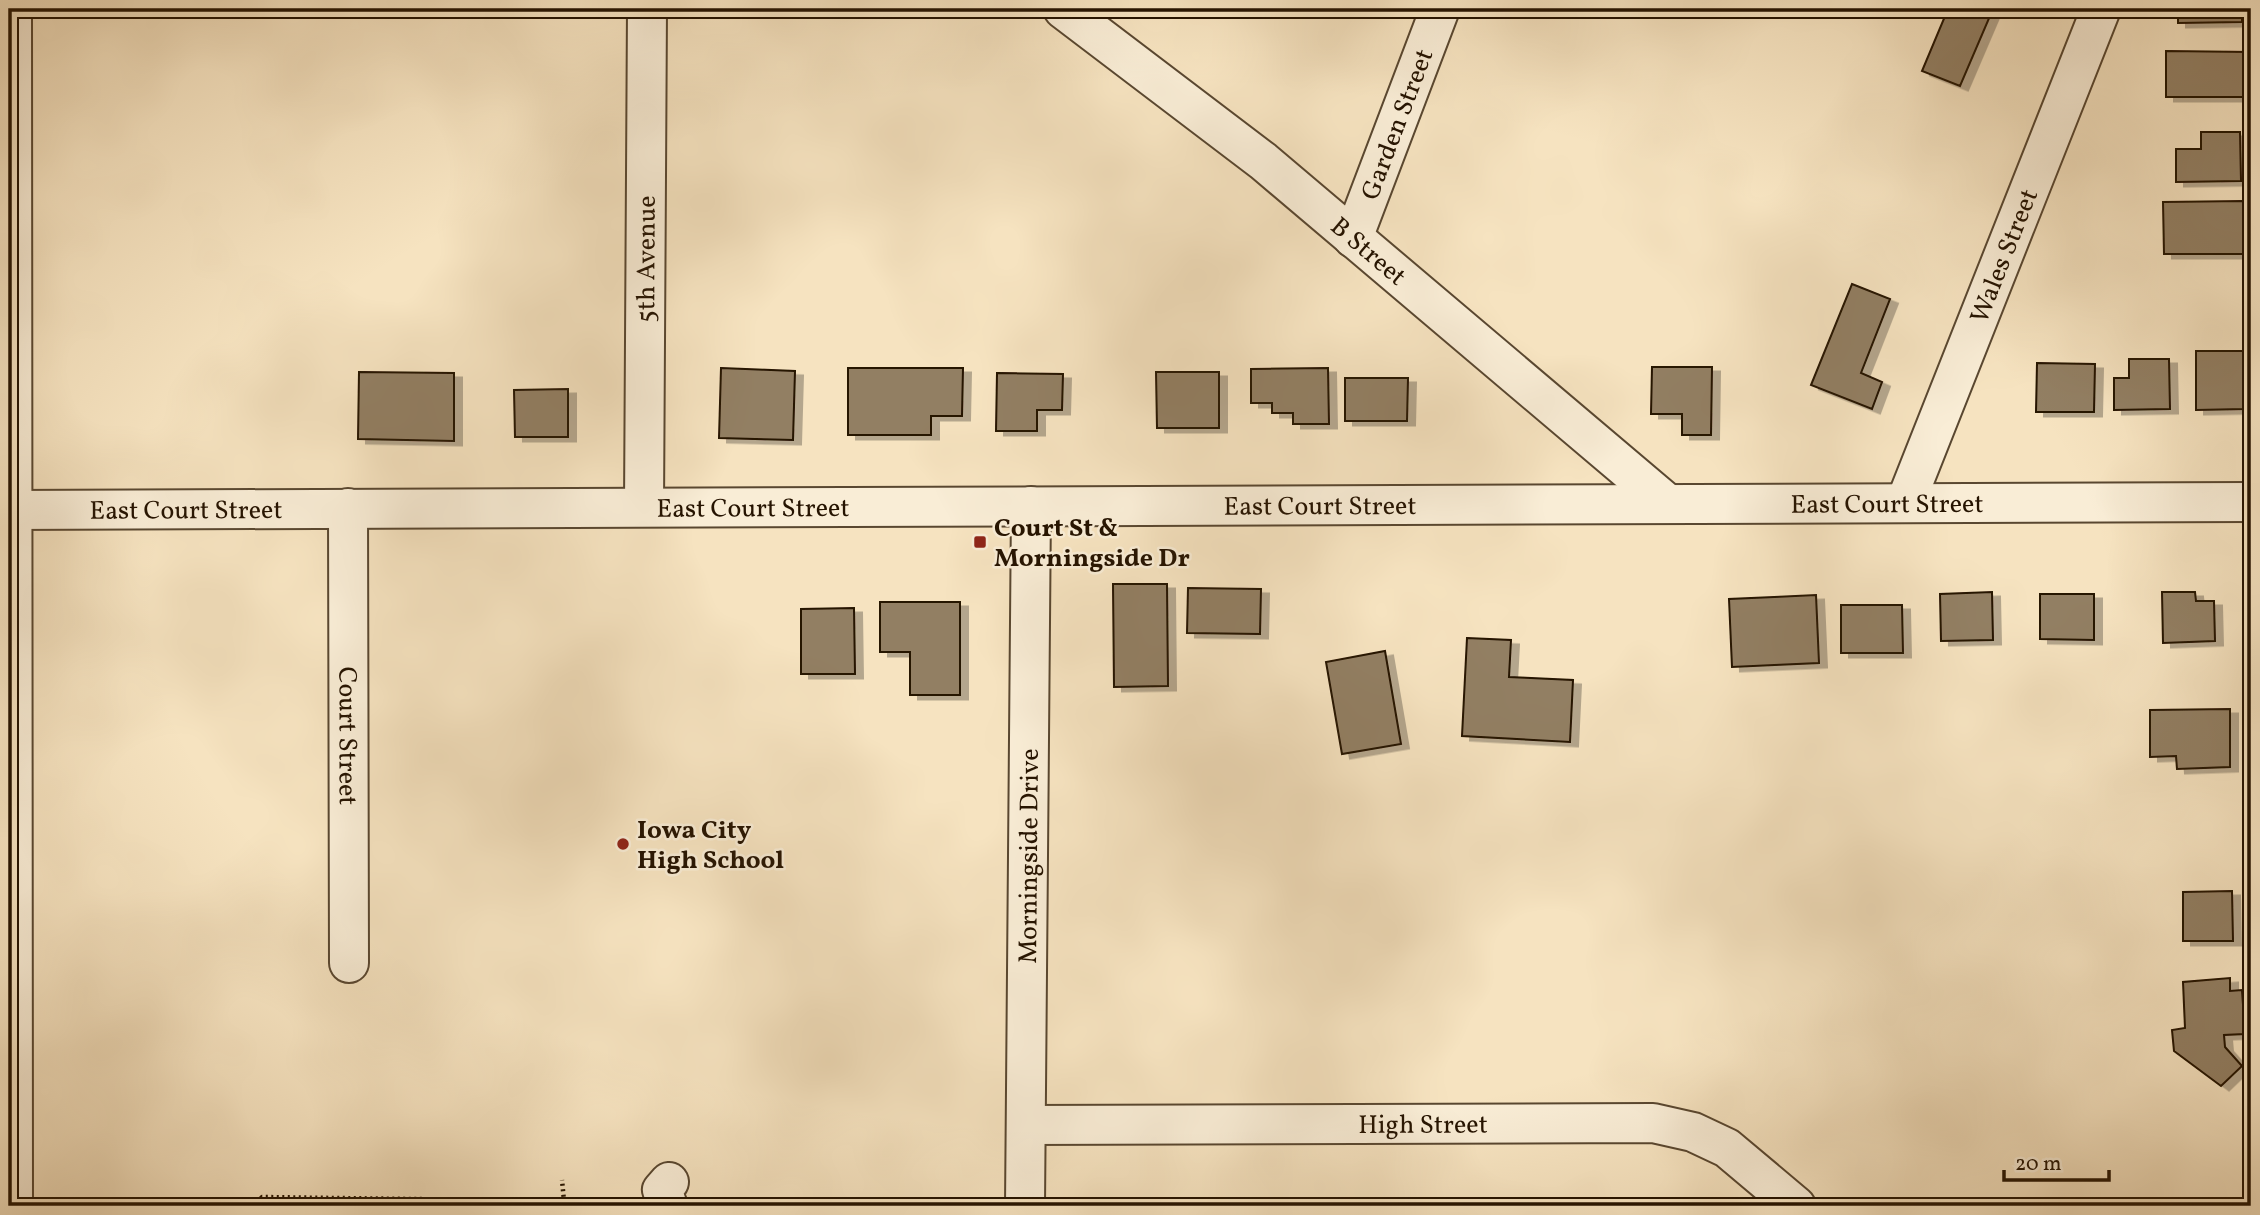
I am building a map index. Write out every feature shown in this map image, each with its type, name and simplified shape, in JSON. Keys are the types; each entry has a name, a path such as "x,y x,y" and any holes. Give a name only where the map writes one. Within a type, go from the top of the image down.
{"street":[{"path":"12,9 10,510 13,1206"},
{"name":"5th Avenue","path":"644,508 646,9"},
{"name":"B Street","path":"1063,9 1263,161 1668,504"},
{"name":"Garden Street","path":"1353,238 1440,9"},
{"name":"Wales Street","path":"1906,501 2101,9"},
{"name":"East Court Street","path":"10,510 1906,501 2251,502"},
{"name":"Morningside Drive","path":"1025,1206 1031,506"},
{"name":"Court Street","path":"348,508 349,963"},
{"name":"High Street","path":"1026,1125 1653,1123 1693,1132 1727,1148 1795,1206"}],"path":[{"path":"253,1206 262,1197 564,1201 562,1180"}],"building":[{"path":"1948,9 1993,9 1960,86 1922,71"},
{"path":"2178,9 2242,9 2242,22 2178,23"},
{"path":"2166,51 2251,52 2251,97 2166,97"},
{"path":"2201,132 2240,132 2241,181 2176,182 2176,149 2201,149"},
{"path":"2243,201 2243,254 2164,254 2163,202"},
{"path":"1852,284 1890,299 1861,373 1882,382 1872,409 1811,385"},
{"path":"2196,351 2245,351 2245,409 2196,410"},
{"path":"2129,359 2169,359 2170,409 2114,410 2114,378 2129,378"},
{"path":"2037,363 2095,364 2094,412 2036,412"},
{"path":"1652,367 1712,367 1711,435 1682,435 1682,414 1651,414"},
{"path":"721,368 795,371 793,440 719,438"},
{"path":"848,368 963,368 962,416 931,416 931,435 848,435"},
{"path":"1328,368 1329,424 1293,424 1293,413 1272,413 1272,403 1251,403 1251,369"},
{"path":"359,372 454,373 454,441 358,439"},
{"path":"1156,372 1219,372 1219,428 1157,428"},
{"path":"997,373 1063,374 1062,410 1037,410 1037,431 996,431"},
{"path":"1345,378 1408,378 1407,421 1345,421"},
{"path":"568,389 568,437 515,437 514,390"},
{"path":"1113,584 1167,584 1168,686 1114,687"},
{"path":"1188,588 1261,589 1260,634 1187,633"},
{"path":"1992,592 1993,640 1941,641 1940,594"},
{"path":"2162,592 2195,592 2196,601 2214,601 2215,641 2163,643"},
{"path":"2040,594 2094,594 2094,640 2040,639"},
{"path":"1816,595 1819,663 1732,667 1729,599"},
{"path":"880,602 960,602 960,695 910,695 910,652 880,652"},
{"path":"1841,605 1902,605 1903,653 1841,653"},
{"path":"854,608 855,674 801,674 801,609"},
{"path":"1467,638 1511,640 1509,677 1573,680 1570,742 1462,736"},
{"path":"1385,651 1401,744 1342,754 1326,662"},
{"path":"2230,709 2230,767 2177,769 2176,756 2150,757 2150,710"},
{"path":"2232,891 2233,941 2183,941 2183,892"},
{"path":"2230,978 2230,991 2242,990 2245,1034 2224,1035 2225,1047 2242,1066 2221,1086 2174,1051 2172,1030 2185,1028 2183,982"}],"place":[{"name":"Court St & Morningside Dr","path":"980,542"},
{"name":"Iowa City High School","path":"623,844"}]}
